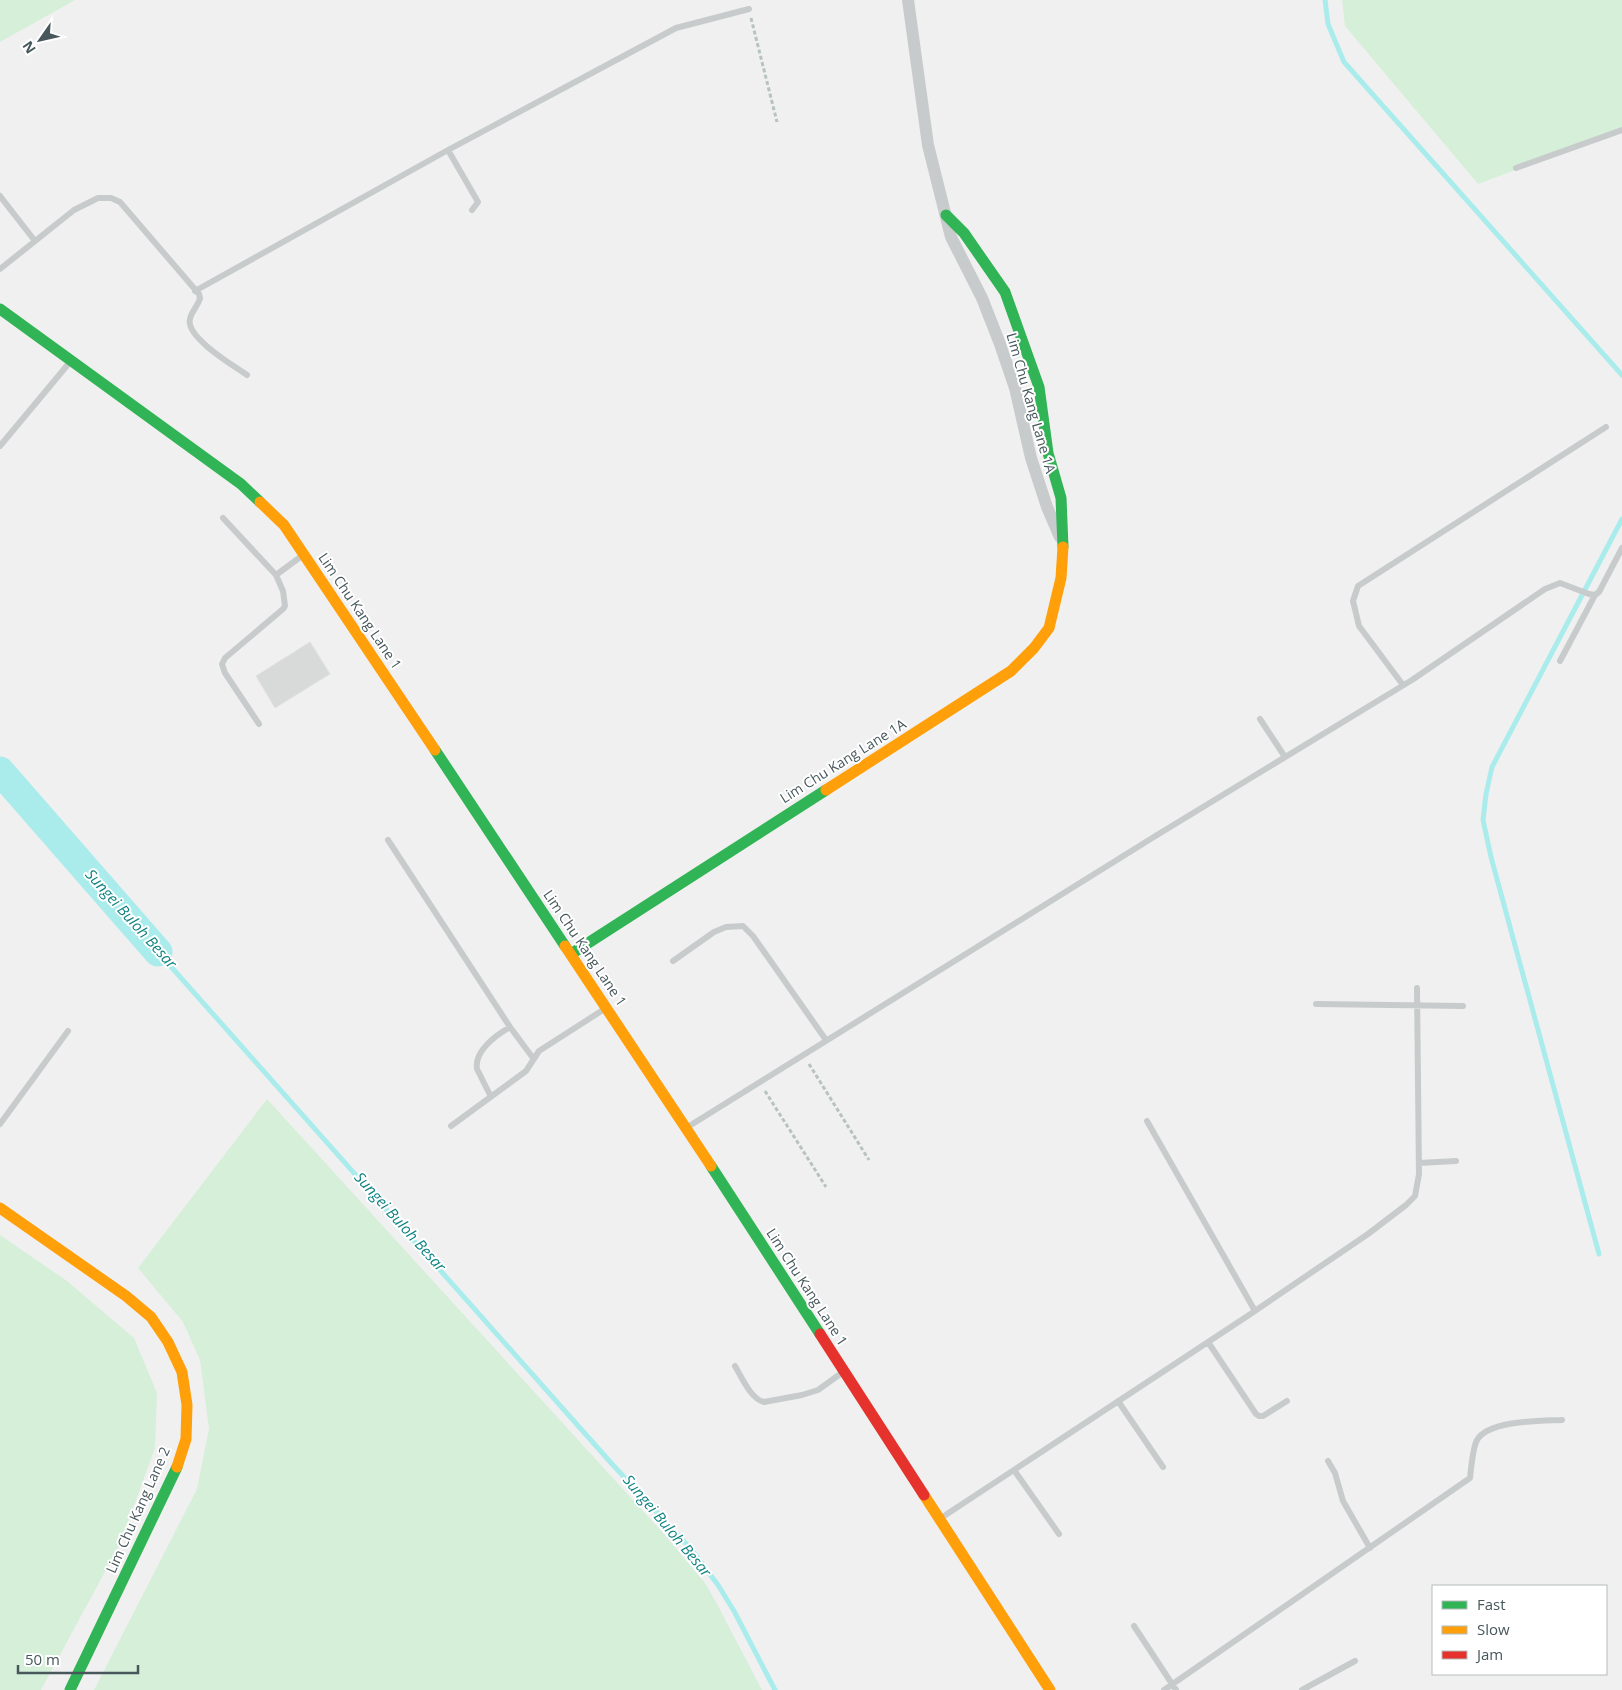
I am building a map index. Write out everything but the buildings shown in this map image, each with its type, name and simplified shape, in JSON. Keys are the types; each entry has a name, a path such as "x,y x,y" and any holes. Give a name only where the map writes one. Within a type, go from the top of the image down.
{"street":[{"name":"Lim Chu Kang Lane 1A","path":"908,0 928,145 951,237 982,298 1000,344 1014,388 1031,458 1047,507 1063,544"},
{"name":"Lim Chu Kang Lane 1A","path":"571,954 1011,672 1034,648 1049,628 1061,578 1063,544 1061,498 1048,453 1039,387 1004,292 964,233 946,215"},
{"name":"Lim Chu Kang Lane 1","path":"0,309 241,484 284,525 686,1128 1050,1690"},
{"name":"Lim Chu Kang Lane 2","path":"0,1208 126,1296 151,1317 168,1342 182,1372 187,1405 186,1439 175,1472 70,1690"}],"lane":[{"path":"195,290 448,150 676,28 749,9"},
{"path":"1516,168 1622,130"},
{"path":"448,150 478,202 472,210"},
{"path":"0,196 35,241"},
{"path":"0,269 74,210 98,198 110,198 120,202 199,294 200,298 189,320 190,327 200,340 247,375"},
{"path":"0,446 71,361"},
{"path":"1403,686 1360,626 1353,601 1358,586 1606,427"},
{"path":"223,518 276,575 283,591 286,606 225,658 222,664 225,673 259,724"},
{"path":"686,1128 1403,686 1545,589 1560,583 1592,594 1598,592 1622,548"},
{"path":"276,575 304,555"},
{"path":"1560,661 1592,594"},
{"path":"1260,719 1285,757"},
{"path":"388,840 533,1058"},
{"path":"673,961 714,932 726,926 743,926 753,936 826,1040"},
{"path":"939,1519 1255,1311 1368,1234 1415,1196 1418,1185 1419,1163 1417,988"},
{"path":"1316,1004 1463,1006"},
{"path":"452,1126 526,1071 539,1051 607,1008"},
{"path":"491,1096 476,1064 482,1051 498,1034 510,1026"},
{"path":"0,1124 68,1031"},
{"path":"1148,1121 1255,1311"},
{"path":"1419,1163 1456,1161"},
{"path":"1208,1342 1256,1414 1263,1416 1287,1401"},
{"path":"735,1366 758,1400 764,1402 818,1390 844,1371"},
{"path":"1118,1401 1163,1467"},
{"path":"1164,1690 1174,1687 1470,1478 1476,1441 1487,1430 1508,1425 1562,1420"},
{"path":"1328,1461 1335,1473 1343,1500 1370,1548"},
{"path":"1014,1470 1059,1534"},
{"path":"1134,1626 1174,1687"},
{"path":"1302,1690 1355,1661"}],"path":[{"path":"749,9 776,122"},
{"path":"803,1055 869,1160"},
{"path":"759,1082 826,1187"}],"green space":[{"path":"0,0 75,0 0,42"},
{"path":"1342,0 1622,0 1622,130 1478,184 1345,26"},
{"path":"267,1099 663,1533 705,1583 762,1690 94,1690 197,1489 209,1429 200,1360 183,1322 138,1268"},
{"path":"0,1235 67,1281 134,1338 157,1393 155,1448 120,1544 41,1690 0,1690"}],"waterway":[{"path":"1325,0 1328,24 1344,62 1622,375"},
{"path":"1599,1254 1491,857 1483,820 1492,767 1622,519"},
{"name":"Sungei Buloh Besar","path":"0,771 158,952"},
{"name":"Sungei Buloh Besar","path":"158,952 612,1464 691,1549 718,1585 734,1611 775,1690"}],"traffic: fast":[{"path":"946,215 964,233 1005,292 1039,387 1048,453 1061,498 1063,547"},
{"path":"0,309 241,484 260,502"},
{"path":"435,750 565,946"},
{"path":"571,954 826,790"},
{"path":"711,1166 820,1334"},
{"path":"70,1690 177,1467"}],"traffic: slow":[{"path":"260,502 284,525 435,750"},
{"path":"826,790 1011,671 1034,648 1049,628 1061,578 1063,547"},
{"path":"565,946 711,1166"},
{"path":"0,1208 126,1296 151,1317 168,1342 182,1372 187,1405 186,1439 177,1467"},
{"path":"924,1495 1050,1690"}],"traffic: jam":[{"path":"820,1334 924,1495"}]}
